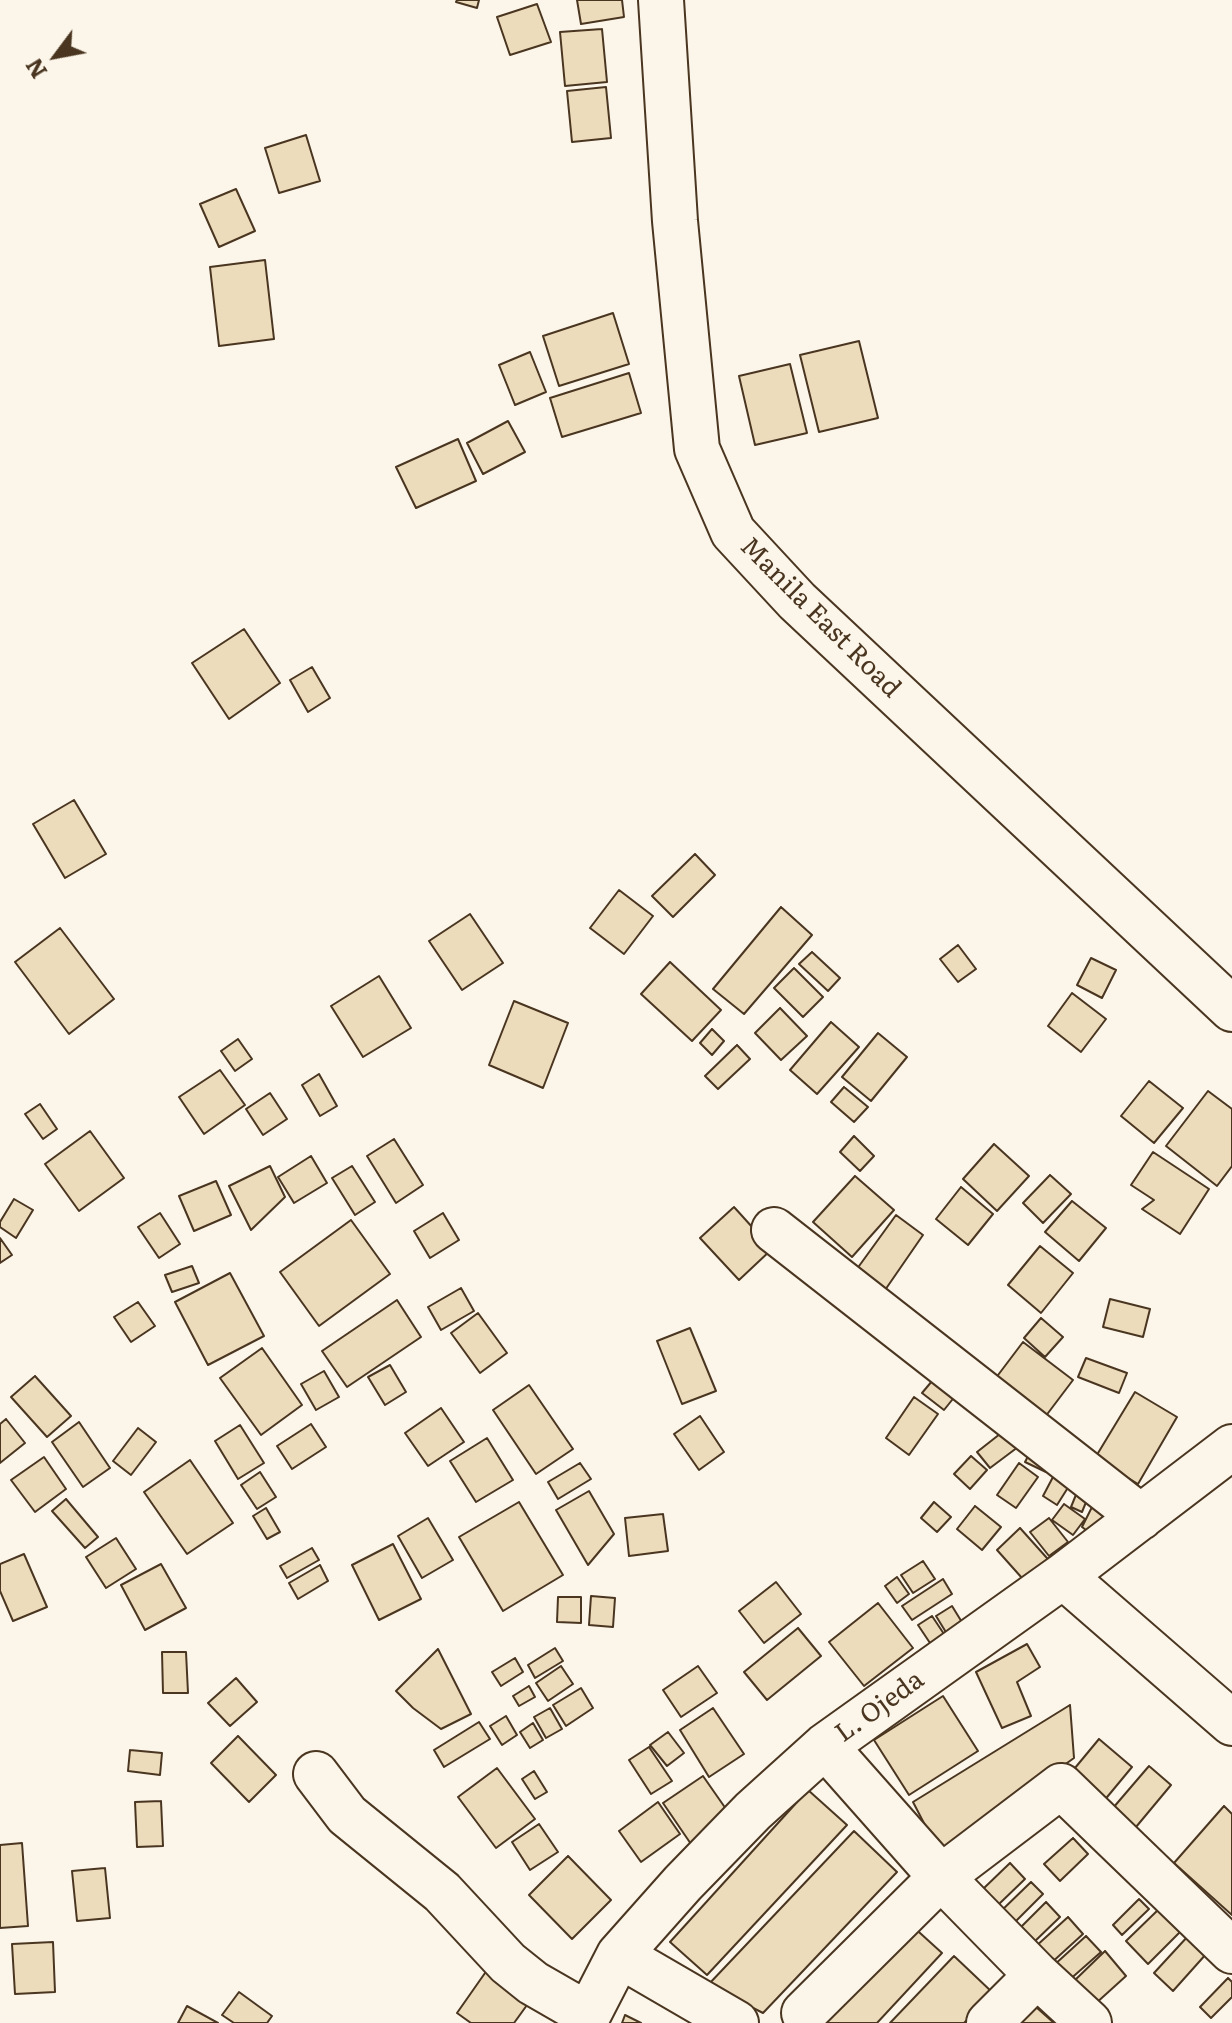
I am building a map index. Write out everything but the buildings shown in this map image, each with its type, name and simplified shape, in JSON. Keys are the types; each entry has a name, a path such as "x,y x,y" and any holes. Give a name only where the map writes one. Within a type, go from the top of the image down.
{"street":[{"name":"Manila East Road","path":"661,0 675,221 697,449 733,532 797,601 1232,1009"},
{"path":"774,1230 1141,1517"},
{"name":"L. Ojeda","path":"585,2019 619,1955 753,1811 825,1746 1063,1576 1232,1447"},
{"path":"1063,1576 1232,1723"},
{"path":"825,1746 941,1877 1089,2023"},
{"path":"316,1774 347,1815 442,1892 508,1963 585,2019"},
{"path":"804,2013 941,1877 1061,1786 1232,1951"},
{"path":"619,1955 736,2023"},
{"path":"989,2023 1037,1975"}]}
